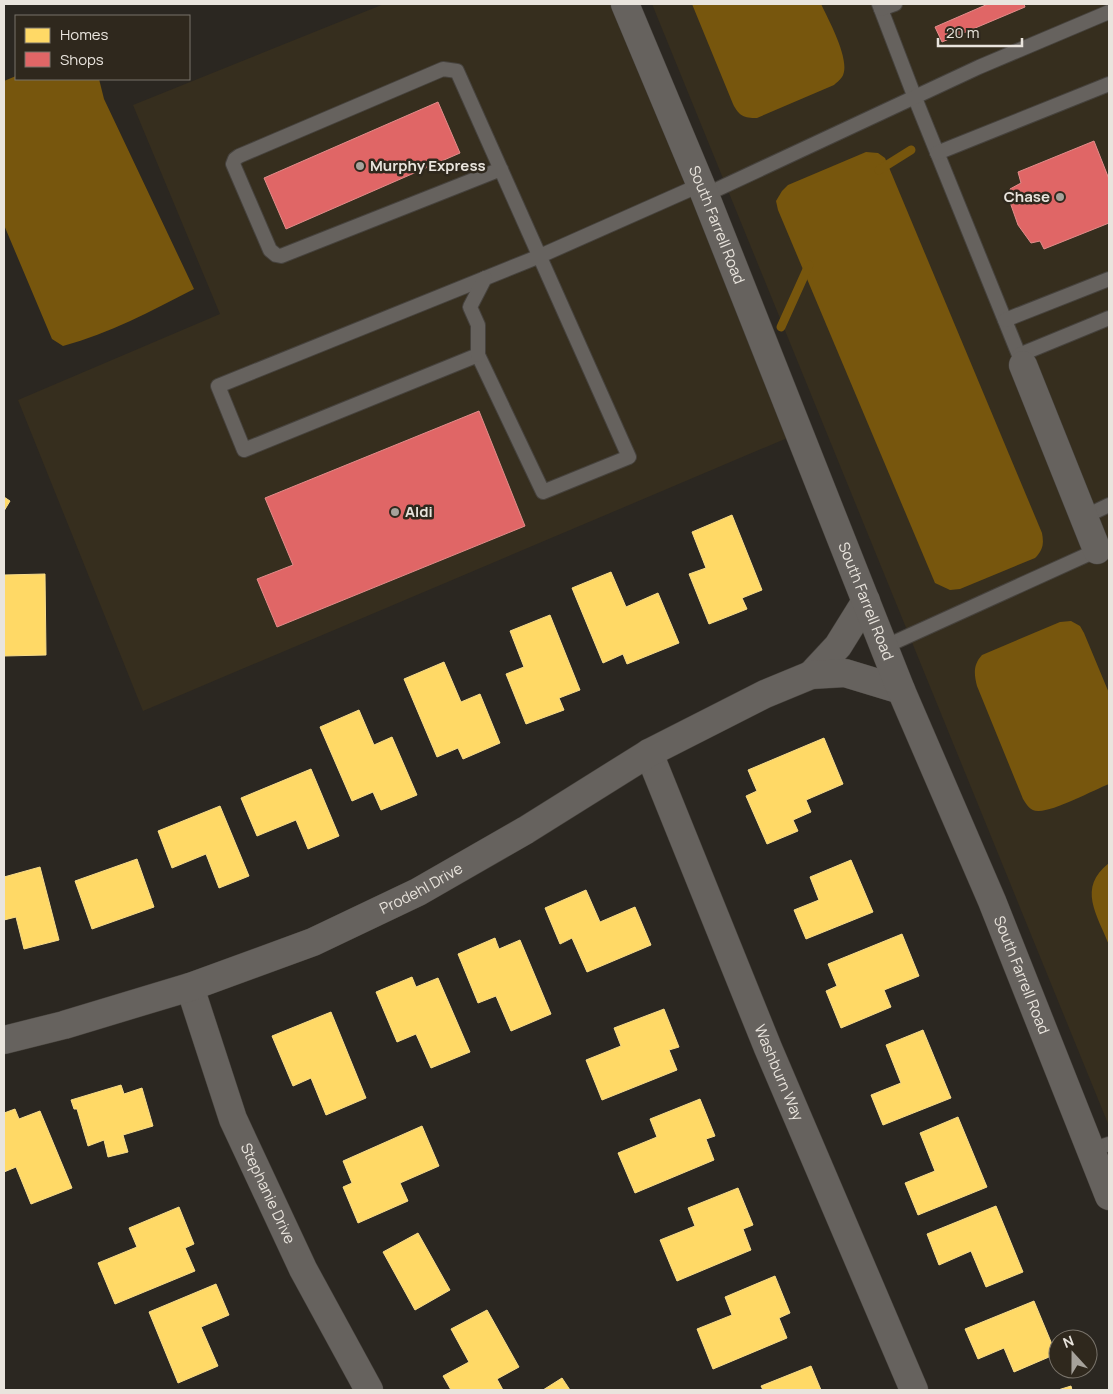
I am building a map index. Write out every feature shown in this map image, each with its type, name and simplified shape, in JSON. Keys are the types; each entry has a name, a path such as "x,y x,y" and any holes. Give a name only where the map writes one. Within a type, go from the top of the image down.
{"street":[{"name":"South Farrell Road","path":"625,4 703,190 901,690 1100,1147 1109,1196"},
{"path":"1021,360 1084,517 1103,548"},
{"name":"Prodehl Drive","path":"811,675 838,646 866,601"},
{"name":"Prodehl Drive","path":"4,1040 64,1025 190,987 313,942 418,892 526,830 649,752 765,694 811,675 845,672 901,690"},
{"name":"Washburn Way","path":"649,752 768,1048 914,1390"},
{"name":"Stephanie Drive","path":"190,987 233,1119 303,1269 369,1390"}],"lane":[{"path":"895,4 880,7 1021,360 1109,318"},
{"path":"478,355 244,450 218,386 703,190 915,98 979,67 1109,12"},
{"path":"484,278 470,307 478,325 478,355 543,492 629,457 540,256 501,169 457,71 443,69 239,156 233,164 270,250 276,255 281,256 501,169"},
{"path":"937,153 1109,84"},
{"path":"1005,320 1109,279"},
{"path":"1084,517 1109,505"},
{"path":"884,647 1103,548"}],"shaded area":[{"path":"384,4 612,4 792,436 143,711 18,400 220,314 133,105"},
{"path":"652,4 1109,4 1109,1126"},
{"path":"692,4 821,4 842,51 844,70 842,77 834,85 757,118 742,116 733,104"},
{"path":"15,76 15,80 99,80 104,99 194,289 130,321 81,341 63,346 52,339 4,225 4,81"},
{"path":"866,152 878,153 885,158 1042,533 1042,547 1035,558 960,589 950,590 935,583 778,210 776,201 788,185"},
{"path":"1071,621 1080,626 1084,633 1109,693 1109,784 1053,808 1035,811 1023,799 977,686 976,666 982,655 1060,622"},
{"path":"1109,863 1109,945 1095,912 1092,892 1099,872"}],"building: Homes":[{"path":"4,497 10,501 4,511"},
{"path":"732,515 762,590 742,598 747,609 709,624 689,574 706,568 692,532"},
{"path":"611,572 626,607 658,593 679,643 627,664 623,654 603,663 572,588"},
{"path":"45,574 46,655 4,656 4,575"},
{"path":"550,615 580,690 559,698 564,710 526,724 506,674 524,667 510,631"},
{"path":"444,662 461,702 480,694 500,743 463,759 458,748 437,757 404,679"},
{"path":"359,710 374,745 392,737 417,795 381,810 373,792 352,801 320,727"},
{"path":"824,738 843,784 806,800 811,812 793,820 798,831 767,844 746,796 757,791 748,770"},
{"path":"311,769 339,836 308,849 296,820 257,836 241,798"},
{"path":"220,806 249,876 219,888 206,854 172,868 158,831"},
{"path":"137,859 154,907 92,929 75,881"},
{"path":"851,860 873,912 806,939 794,910 819,900 810,877"},
{"path":"40,867 59,940 24,949 16,917 4,920 4,877"},
{"path":"586,890 600,922 635,907 651,945 587,972 572,938 560,944 545,908"},
{"path":"902,934 919,976 884,990 891,1007 841,1028 826,991 837,986 828,964"},
{"path":"495,938 499,949 520,940 551,1014 511,1031 496,996 478,1003 458,954"},
{"path":"412,977 416,987 438,978 470,1052 431,1068 416,1034 397,1042 376,992"},
{"path":"664,1009 679,1047 669,1050 677,1070 602,1100 586,1060 621,1046 614,1028"},
{"path":"331,1012 366,1098 326,1115 311,1078 293,1086 272,1036"},
{"path":"923,1030 951,1098 883,1125 871,1095 901,1083 886,1045"},
{"path":"121,1085 124,1094 142,1088 153,1126 123,1135 128,1152 108,1157 104,1140 88,1146 77,1109 74,1109 71,1100"},
{"path":"700,1099 715,1136 706,1139 714,1160 635,1193 618,1153 657,1137 650,1119"},
{"path":"15,1109 19,1119 40,1111 72,1188 31,1204 16,1167 4,1172 4,1113"},
{"path":"958,1117 987,1187 918,1215 905,1183 935,1171 920,1133"},
{"path":"422,1126 439,1166 400,1183 408,1201 358,1223 343,1187 352,1183 343,1161"},
{"path":"738,1188 753,1225 743,1229 751,1250 677,1281 660,1240 695,1226 688,1208"},
{"path":"996,1206 1023,1272 986,1287 971,1251 939,1265 927,1234"},
{"path":"179,1207 194,1244 185,1248 195,1271 115,1304 98,1263 137,1247 129,1228"},
{"path":"418,1233 450,1290 415,1310 383,1252"},
{"path":"775,1276 790,1313 779,1318 787,1338 713,1369 697,1329 732,1315 725,1297"},
{"path":"216,1284 229,1315 201,1327 218,1366 178,1383 149,1312"},
{"path":"1034,1301 1048,1335 1048,1357 1014,1372 1004,1348 978,1359 965,1329"},
{"path":"487,1310 519,1367 497,1379 503,1390 451,1390 443,1376 469,1362 451,1329"},
{"path":"811,1366 821,1390 763,1390 761,1386"},
{"path":"562,1378 570,1390 543,1390"},
{"path":"1071,1386 1072,1390 1058,1390"}],"building: Shops":[{"path":"988,4 1024,4 1025,7 942,42 935,27"},
{"path":"438,102 460,153 286,229 264,178"},
{"name":"Chase","path":"1094,141 1109,179 1109,223 1044,249 1040,241 1031,243 1018,225 1011,205 1010,189 1021,183 1018,172"},
{"name":"Aldi","path":"479,411 525,526 277,627 257,579 293,565 265,498"}],"waterway":[{"path":"879,170 911,150"},
{"path":"781,327 809,265"}],"place":[{"name":"Murphy Express","path":"360,166"},
{"name":"Chase","path":"1060,197"},
{"name":"Aldi","path":"395,512"}]}
